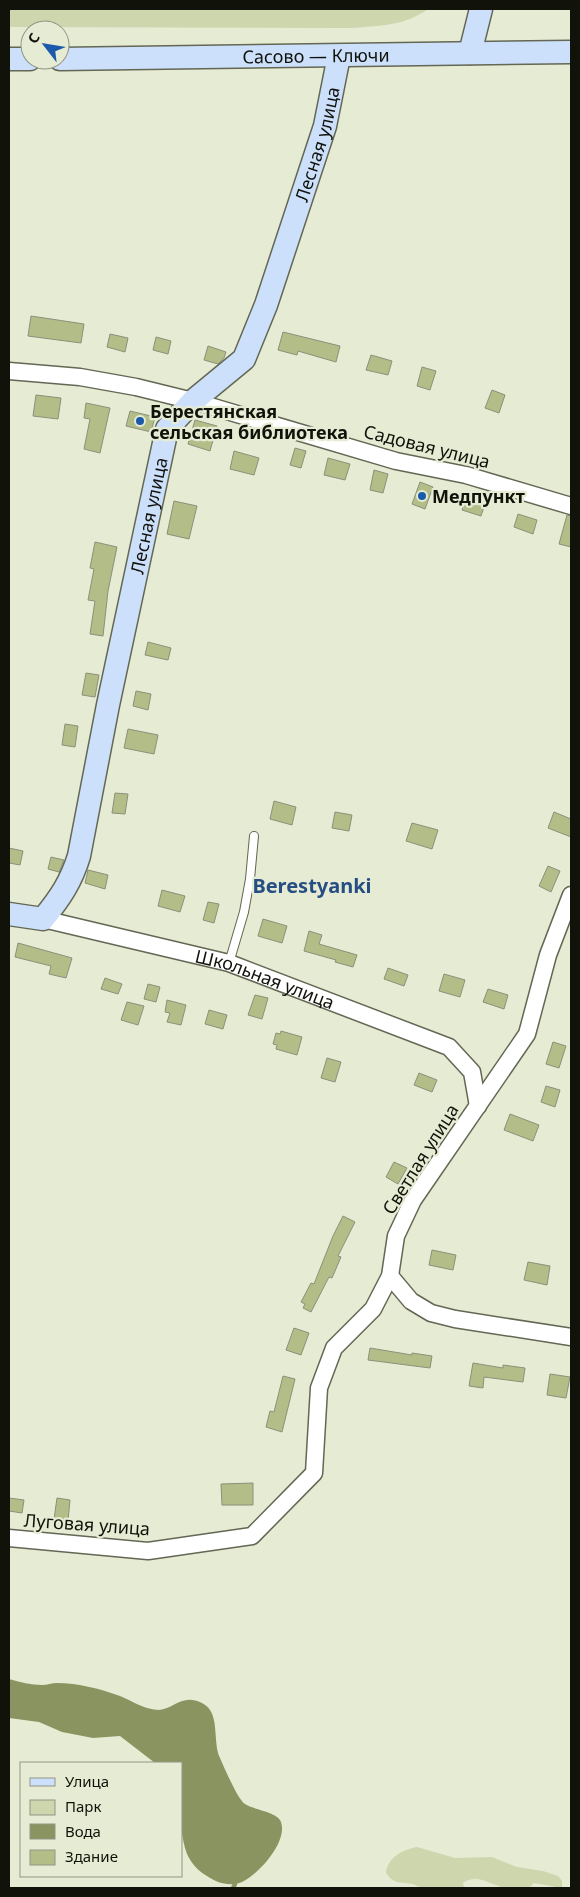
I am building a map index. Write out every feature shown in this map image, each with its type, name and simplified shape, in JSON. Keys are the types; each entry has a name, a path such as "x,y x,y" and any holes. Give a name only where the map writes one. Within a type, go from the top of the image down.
{"street":[{"path":"470,53 480,9"},
{"name":"Сасово — Ключи","path":"70,59 571,52"},
{"name":"Лесная улица","path":"43,920 64,892 73,875 79,856 108,705 167,429 193,401 244,359 266,305 325,126 339,56"},
{"name":"Садовая улица","path":"9,371 80,377 136,387 193,401 396,461 466,475 571,506"},
{"name":"Светлая улица","path":"314,1473 319,1388 334,1348 372,1309 390,1276 396,1236 413,1200 527,1034 548,955 571,895"},
{"name":"Школьная улица","path":"9,914 43,920 229,963 449,1047 472,1072 478,1106"},
{"path":"390,1276 411,1301 431,1313 455,1319 571,1337"},
{"name":"Луговая улица","path":"9,1538 148,1551 252,1536 314,1473"}],"lane":[{"path":"229,963 246,904 254,836"}],"green space":[{"path":"9,9 428,9 402,22 354,28 70,27 70,20 20,20 20,27 9,27"},
{"path":"417,1847 455,1858 492,1857 517,1867 543,1871 558,1876 562,1881 562,1888 534,1883 529,1888 508,1889 474,1879 463,1883 464,1888 422,1888 391,1879 386,1873 387,1867 393,1859 401,1852"}],"water":[{"path":"9,1679 42,1685 65,1683 89,1687 113,1693 154,1710 164,1709 179,1702 189,1700 202,1703 212,1713 220,1758 242,1801 249,1806 271,1813 281,1822 282,1830 276,1848 264,1865 249,1878 237,1883 219,1882 198,1869 187,1854 182,1832 182,1762 154,1762 120,1736 93,1738 62,1732 39,1722 9,1718"}],"building":[{"path":"31,316 84,324 81,343 28,336"},
{"path":"283,332 340,346 336,362 298,351 297,355 278,350"},
{"path":"110,334 128,338 125,352 107,347"},
{"path":"156,337 171,341 168,354 153,350"},
{"path":"208,346 226,352 224,358 218,364 204,360"},
{"path":"371,355 392,361 388,375 366,370"},
{"path":"422,367 436,371 430,390 417,386"},
{"path":"492,390 505,395 499,413 485,408"},
{"path":"36,395 61,398 58,419 33,416"},
{"path":"86,403 110,408 100,453 84,449 90,419 84,418"},
{"name":"Берестянская сельская библиотека","path":"130,411 155,417 151,432 126,426"},
{"path":"195,420 217,426 210,451 188,444"},
{"path":"295,448 306,451 301,468 290,465"},
{"path":"234,451 259,458 254,475 230,469"},
{"path":"328,458 350,464 345,480 324,475"},
{"path":"374,470 388,474 383,493 370,490"},
{"name":"Медпункт","path":"420,482 433,487 425,509 412,504"},
{"path":"466,497 485,504 481,516 462,510"},
{"path":"174,501 197,506 189,539 167,534"},
{"path":"518,514 537,520 533,534 514,527"},
{"path":"567,515 571,516 571,547 559,544"},
{"path":"95,542 117,547 108,591 103,636 90,634 95,601 88,600 94,569 90,568"},
{"path":"148,642 171,648 168,660 145,655"},
{"path":"86,673 99,675 95,697 82,695"},
{"path":"136,691 151,694 148,710 133,706"},
{"path":"65,724 78,726 75,747 62,745"},
{"path":"128,729 158,735 154,754 124,748"},
{"path":"115,793 128,794 125,814 112,813"},
{"path":"274,801 296,807 292,825 270,819"},
{"path":"335,812 352,815 349,831 332,828"},
{"path":"554,812 571,819 571,837 548,828"},
{"path":"412,823 438,830 432,849 406,841"},
{"path":"9,848 23,851 20,865 9,863"},
{"path":"51,857 64,860 59,872 48,869"},
{"path":"548,866 560,871 551,892 539,886"},
{"path":"88,870 108,875 105,889 85,883"},
{"path":"162,890 185,896 180,912 158,906"},
{"path":"208,902 219,904 214,923 203,920"},
{"path":"263,919 287,926 282,943 258,936"},
{"path":"309,931 322,935 319,944 357,955 353,967 304,951"},
{"path":"18,943 72,958 66,978 49,974 51,966 15,957"},
{"path":"388,968 408,975 404,986 384,979"},
{"path":"444,974 465,980 460,997 439,991"},
{"path":"105,978 122,984 118,994 101,989"},
{"path":"148,984 160,987 156,1002 144,999"},
{"path":"488,989 508,995 504,1009 483,1002"},
{"path":"255,995 268,998 262,1019 248,1015"},
{"path":"167,1000 186,1005 181,1025 167,1022 170,1013 165,1012"},
{"path":"127,1002 144,1006 138,1025 121,1020"},
{"path":"209,1010 227,1015 223,1029 205,1024"},
{"path":"281,1031 302,1037 297,1055 276,1049 277,1045 273,1044 276,1033 280,1034"},
{"path":"553,1042 566,1046 559,1068 546,1064"},
{"path":"327,1058 341,1062 335,1082 321,1078"},
{"path":"419,1073 437,1080 432,1092 414,1085"},
{"path":"546,1086 560,1090 555,1107 541,1102"},
{"path":"510,1114 539,1125 533,1141 504,1130"},
{"path":"394,1162 407,1168 398,1184 386,1177"},
{"path":"343,1216 355,1222 338,1256 341,1257 332,1278 329,1277 311,1312 303,1308 305,1304 301,1302 311,1283 314,1284"},
{"path":"432,1250 456,1255 453,1270 429,1265"},
{"path":"528,1262 550,1266 547,1285 524,1280"},
{"path":"294,1328 309,1333 301,1355 286,1350"},
{"path":"370,1348 412,1355 412,1353 432,1356 430,1368 368,1360"},
{"path":"473,1363 503,1368 503,1365 525,1368 523,1382 484,1377 483,1388 469,1386"},
{"path":"550,1374 570,1377 566,1398 547,1395"},
{"path":"283,1376 295,1379 282,1432 266,1427 270,1411 274,1412"},
{"path":"253,1483 253,1505 222,1505 221,1484"},
{"path":"9,1498 24,1500 22,1513 9,1511"},
{"path":"57,1498 70,1500 68,1521 54,1519"}],"waterway":[{"path":"233,1888 235,1884"}],"place":[{"name":"Берестянская сельская библиотека","path":"140,421"},
{"name":"Медпункт","path":"422,496"}],"district":[{"name":"Berestyanki","path":"312,885"}]}
